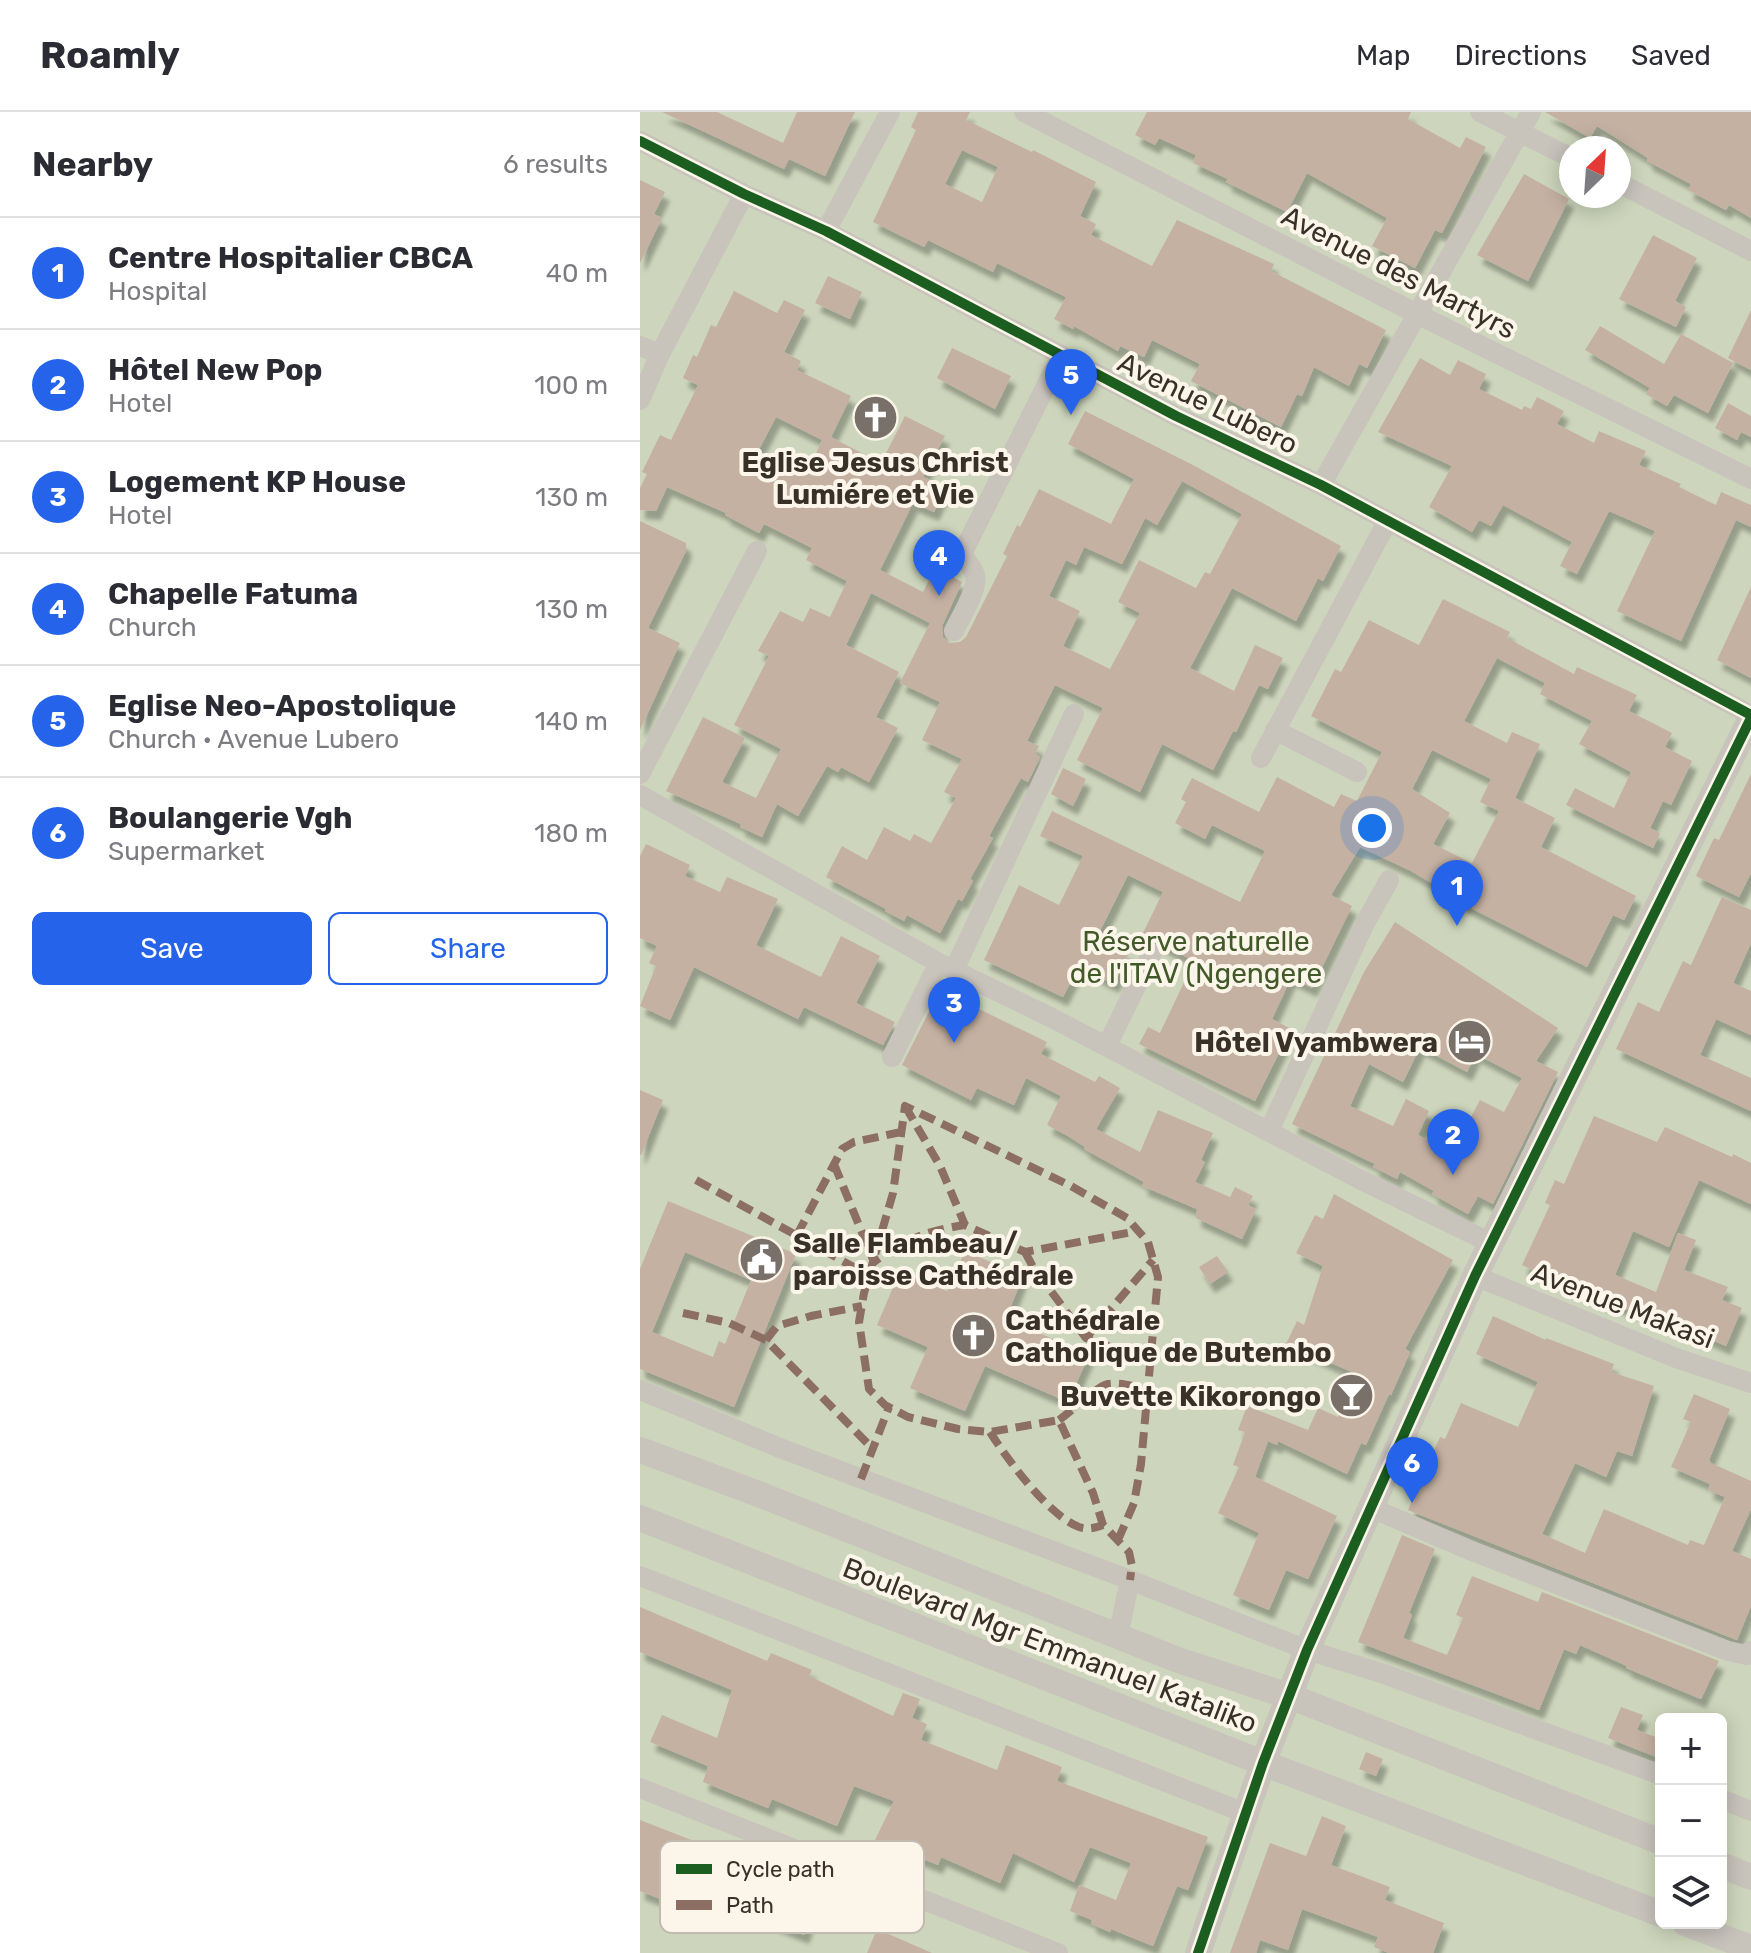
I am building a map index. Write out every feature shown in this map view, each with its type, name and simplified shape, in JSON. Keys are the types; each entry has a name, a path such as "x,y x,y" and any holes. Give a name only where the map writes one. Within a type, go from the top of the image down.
{"street":[{"path":"826,231 890,112"},
{"name":"Avenue des Martyrs","path":"1024,112 1416,313 1751,479"},
{"path":"1480,112 1559,152"},
{"path":"1321,485 1531,112"},
{"name":"Avenue Lubero","path":"640,141 744,194 826,231 1176,416 1321,485 1751,716"},
{"path":"1631,189 1751,251"},
{"path":"640,400 660,354 744,194"},
{"path":"640,346 660,354"},
{"path":"954,631 977,582 974,570 964,560 963,552 1061,356"},
{"path":"1261,758 1387,522"},
{"path":"640,774 757,551"},
{"path":"892,1057 947,966 1074,714"},
{"path":"1198,1953 1245,1813 1307,1650 1475,1276 1751,716"},
{"path":"1275,730 1357,772"},
{"path":"640,795 947,966 1107,1046 1359,1179 1491,1243"},
{"path":"1269,1131 1363,927 1389,880"},
{"path":"1107,1046 1152,953"},
{"name":"Avenue Makasi","path":"1475,1276 1676,1358 1749,1376"},
{"path":"640,1390 780,1448 1307,1650 1384,1674 1655,1773"},
{"name":"Boulevard Mgr Emmanuel Kataliko","path":"640,1450 1178,1660 1289,1696 1655,1840"},
{"path":"1371,1508 1728,1651 1747,1655 1751,1651"},
{"name":"Boulevard Mgr Emmanuel Kataliko","path":"640,1518 1263,1763 1655,1912"},
{"path":"640,1576 1245,1813"},
{"path":"1118,1636 1130,1580"},
{"path":"640,1788 774,1841"},
{"path":"1727,1801 1751,1811"},
{"path":"1727,1867 1751,1877"},
{"path":"924,1900 1058,1953"},
{"path":"1701,1929 1751,1948"}],"green space":[{"name":"Réserve naturelle de l'ITAV (Ngengere","path":"640,112 1751,112 1751,1953 640,1953"}],"building":[{"path":"662,112 717,112 783,143 797,112 855,112 825,176 789,159 784,169"},
{"path":"918,112 970,112 966,120 1096,182 1080,216 1096,224 1091,235 1152,266 1177,220 1274,264 1271,271 1386,330 1367,368 1359,364 1349,386 1314,367 1302,396 1297,394 1281,427 1191,381 1200,364 1152,340 1144,357 1120,346 1118,351 1074,326 1073,329 1054,319 1066,297 997,263 993,272 928,240 924,247 873,222 916,130 911,127","holes":["962,150 998,167 982,202 945,184"]},
{"path":"1147,112 1411,112 1408,119 1460,148 1466,137 1486,147 1442,233 1435,230 1415,268 1372,246 1387,218 1307,173 1287,212 1193,163 1196,155 1159,138 1155,145 1135,135"},
{"path":"1545,112 1751,112 1751,218 1729,205 1726,210 1688,190 1691,184 1647,161 1648,158 1631,147 1631,136 1613,136 1597,126 1591,136"},
{"path":"1524,174 1559,193 1559,208 1564,208 1528,281 1477,255"},
{"path":"640,180 665,192 654,214 662,218 640,263"},
{"path":"1653,235 1697,258 1675,301 1686,307 1676,327 1619,299"},
{"path":"828,276 862,292 850,319 815,303"},
{"path":"734,291 777,313 784,300 805,310 784,352 801,361 797,370 851,396 831,437 881,463 905,416 945,436 923,477 946,487 934,512 913,503 880,570 923,592 935,568 962,582 942,626 943,637 949,643 960,642 966,637 1007,556 1003,554 1017,525 1020,527 1039,489 1111,524 1134,479 1068,444 1085,411 1191,464 1341,546 1323,581 1318,578 1296,621 1232,588 1190,668 1234,691 1255,645 1283,658 1268,689 1259,685 1213,770 1162,744 1140,792 1077,760 1103,708 1055,685 1027,741 1039,746 1035,754 1040,757 1028,782 1021,778 989,836 993,838 970,879 973,881 962,901 958,899 940,933 907,915 904,921 826,877 842,846 867,860 884,827 910,841 914,834 931,843 956,798 944,792 962,759 922,740 940,702 900,683 930,623 871,593 846,645 899,672 876,717 898,728 869,782 841,767 838,772 827,766 798,816 777,804 762,837 740,827 741,824 666,791 703,717 745,738 722,782 756,798 781,749 734,725 769,656 758,651 780,611 803,622 810,608 830,617 847,581 806,560 812,548 764,524 759,533 726,513 667,487 656,511 640,510 640,488 647,474 642,472 660,435 671,440 698,385 683,378 693,355 697,357 711,325 716,327","holes":["776,417 822,440 806,475 758,451","1182,481 1242,514 1210,574 1205,572 1196,588 1139,560 1118,602 1140,613 1110,669 1063,646 1080,611 1049,596 1066,560 1076,565 1084,547 1122,564 1145,518 1157,525"]},
{"path":"1751,310 1751,370 1728,358"},
{"path":"1600,326 1664,364 1681,334 1733,363 1708,413 1674,395 1667,406 1646,394 1650,388 1585,350"},
{"path":"952,348 1011,376 995,409 937,378"},
{"path":"1420,358 1450,375 1458,360 1486,374 1479,389 1522,410 1524,406 1531,409 1537,397 1564,411 1557,424 1594,443 1599,431 1646,451 1639,465 1681,484 1679,487 1716,505 1721,492 1751,505 1751,527 1736,520 1681,641 1617,611 1655,531 1609,511 1577,574 1560,566 1572,542 1503,505 1491,526 1479,520 1472,532 1429,507 1452,466 1378,432"},
{"path":"1728,403 1751,416 1751,437 1741,432 1737,440 1715,428"},
{"path":"640,521 686,543 686,551 648,628 680,643 640,730"},
{"path":"1751,587 1751,678 1717,660"},
{"path":"1443,599 1510,632 1507,638 1574,674 1577,667 1637,695 1629,711 1672,733 1665,747 1692,761 1671,805 1663,801 1650,828 1660,833 1653,848 1566,805 1575,788 1614,808 1631,772 1579,744 1592,721 1540,694 1545,683 1497,658 1464,721 1507,743 1512,732 1540,744 1515,798 1555,818 1541,847 1636,896 1624,920 1613,915 1587,967 1443,894 1445,891 1411,871 1360,847 1331,895 1352,906 1312,988 1291,978 1272,1019 1291,1029 1255,1101 1139,1044 1148,1027 1160,1033 1194,961 1142,935 1163,892 1128,875 1097,937 1129,953 1114,984 1079,966 1063,997 984,960 1019,885 1059,905 1083,856 1040,836 1052,811 1240,902 1265,851 1212,825 1205,839 1175,823 1186,802 1181,799 1192,778 1259,812 1277,777 1334,807 1341,794 1357,801 1382,752 1311,716 1335,669 1341,672 1369,620 1419,645","holes":["1432,750 1491,779 1480,802 1499,811 1472,863 1433,844 1450,813 1412,789"]},
{"path":"1063,768 1086,779 1073,806 1051,794"},
{"path":"1751,774 1751,873 1739,897 1696,876 1714,838 1719,840"},
{"path":"646,844 690,865 685,876 720,892 727,877 778,899 756,945 821,977 841,936 880,956 856,1003 895,1022 883,1045 804,1007 798,1019 694,967 670,1020 640,1006 656,966 649,963 657,946 640,938 640,856"},
{"path":"1722,897 1751,910 1751,943 1733,983 1751,991 1751,1035 1716,1019 1700,1055 1751,1078 1751,1111 1616,1049 1638,1002 1659,1012 1683,961 1691,965"},
{"path":"1395,922 1558,1028 1536,1061 1558,1072 1493,1204 1478,1196 1468,1214 1400,1172 1397,1179 1373,1167 1375,1164 1292,1124 1364,972","holes":["1420,1047 1467,1072 1476,1054 1522,1078 1504,1112 1480,1100 1452,1153 1418,1135 1429,1111 1406,1099 1393,1126 1350,1106 1369,1064 1403,1082"]},
{"path":"940,990 1047,1042 1041,1054 1095,1082 1099,1076 1120,1088 1096,1129 1140,1152 1158,1110 1213,1133 1201,1160 1205,1162 1195,1182 1230,1197 1235,1187 1253,1196 1248,1205 1256,1209 1242,1239 1196,1218 1197,1209 1142,1186 1144,1182 1047,1125 1061,1096 1026,1078 1014,1105 977,1088 971,1100 902,1065"},
{"path":"640,1090 663,1100 641,1155 640,1155"},
{"path":"1594,1116 1657,1142 1665,1127 1751,1163 1751,1204 1699,1180 1669,1247 1633,1231 1615,1275 1656,1292 1678,1233 1696,1240 1684,1270 1728,1287 1722,1300 1742,1308 1726,1346 1632,1308 1631,1311 1605,1300 1604,1303 1522,1265 1550,1205 1545,1203 1555,1180 1564,1184"},
{"path":"1334,1194 1453,1260 1405,1349 1410,1352 1391,1395 1366,1445 1361,1443 1347,1474 1278,1441 1277,1445 1268,1441 1255,1477 1337,1516 1308,1579 1286,1570 1269,1610 1233,1595 1259,1533 1218,1513 1239,1467 1233,1465 1245,1432 1238,1430 1247,1406 1308,1430 1318,1408 1338,1417 1357,1374 1286,1344 1297,1321 1304,1325 1323,1266 1296,1253 1315,1215 1323,1219"},
{"path":"668,1201 796,1254 734,1407 640,1369 640,1269","holes":["685,1252 751,1280 725,1344 719,1341 713,1357 652,1332"]},
{"name":"Cathédrale Catholique de Butembo","path":"965,1251 1023,1276 1006,1318 1089,1355 1068,1402 985,1366 965,1411 910,1388 928,1347 877,1325 900,1271 947,1291"},
{"path":"1217,1256 1228,1272 1210,1284 1199,1267"},
{"path":"1493,1316 1546,1340 1614,1364 1611,1372 1654,1386 1632,1456 1617,1451 1606,1477 1575,1463 1542,1534 1585,1553 1604,1509 1688,1545 1690,1540 1704,1545 1725,1497 1708,1490 1710,1484 1671,1467 1691,1422 1683,1419 1694,1394 1730,1409 1709,1460 1751,1481 1751,1509 1732,1551 1751,1559 1751,1606 1737,1640 1408,1510 1440,1437 1445,1439 1461,1403 1518,1427 1538,1382 1476,1354"},
{"path":"1402,1535 1435,1549 1409,1613 1412,1615 1403,1638 1447,1655 1463,1618 1456,1615 1472,1576 1538,1602 1542,1592 1719,1661 1701,1699 1580,1645 1576,1654 1564,1649 1539,1710 1358,1642"},
{"path":"640,1607 767,1661 771,1653 812,1670 809,1676 893,1716 903,1693 920,1699 912,1718 927,1724 921,1740 997,1770 1006,1745 1062,1767 1057,1781 1208,1837 1188,1890 1177,1886 1153,1946 1091,1924 1092,1920 1070,1911 1079,1885 1116,1900 1131,1863 1090,1847 1074,1882 1013,1853 1000,1883 941,1857 938,1865 924,1859 924,1841 875,1840 894,1801 854,1786 837,1826 772,1799 768,1808 703,1782 708,1766 650,1742 662,1715 717,1738 732,1690 640,1652"},
{"path":"1621,1707 1643,1715 1637,1730 1655,1737 1655,1757 1608,1738"},
{"path":"1366,1752 1383,1759 1376,1776 1359,1769"},
{"path":"1322,1816 1346,1826 1331,1865 1390,1887 1385,1900 1444,1923 1433,1953 1389,1953 1374,1947 1378,1937 1302,1909 1288,1950 1260,1940 1256,1953 1230,1953 1270,1843 1306,1856"},
{"path":"640,1820 694,1841 660,1841 660,1899 640,1891"},
{"path":"875,1933 886,1933 932,1953 867,1953"}],"marked path":[{"path":"905,1106 940,1166 965,1225 1025,1252 1138,1231"},
{"path":"1118,1540 1134,1503 1141,1464 1158,1277 1148,1242 1127,1218 1071,1186 905,1106 893,1193 864,1293 859,1322 869,1389 885,1405 908,1417 958,1429 990,1432 1059,1420 1093,1493 1103,1525 1129,1552 1132,1566 1130,1580"},
{"path":"797,1235 842,1149 854,1142 901,1132"},
{"path":"834,1164 874,1262 917,1237 965,1225"},
{"path":"696,1180 870,1276"},
{"path":"1025,1252 1086,1338 1151,1362"},
{"path":"1086,1338 1153,1260"},
{"path":"766,1340 777,1326 862,1306"},
{"path":"683,1313 729,1323 766,1340 873,1449"},
{"path":"1059,1420 1108,1384 1148,1389"},
{"path":"861,1479 889,1407"},
{"path":"990,1432 1042,1499 1067,1521 1085,1528 1103,1525"}],"cycle path":[{"path":"640,141 744,194 826,231 1176,416 1321,485 1751,715"},
{"path":"1198,1953 1263,1763 1307,1650 1475,1276 1751,718"}],"place":[{"name":"Eglise Neo-Apostolique","path":"1071,415"},
{"name":"Eglise Jesus Christ Lumiére et Vie","path":"875,417"},
{"name":"Chapelle Fatuma","path":"939,596"},
{"name":"Centre Hospitalier CBCA","path":"1457,926"},
{"name":"Hôtel Vyambwera","path":"1469,1042"},
{"name":"Logement KP House","path":"954,1043"},
{"name":"Hôtel New Pop","path":"1453,1175"},
{"name":"Salle Flambeau/ paroisse Cathédrale","path":"762,1259"},
{"name":"Cathédrale Catholique de Butembo","path":"974,1336"},
{"name":"Buvette Kikorongo","path":"1352,1396"},
{"name":"Boulangerie Vgh","path":"1412,1503"}]}
